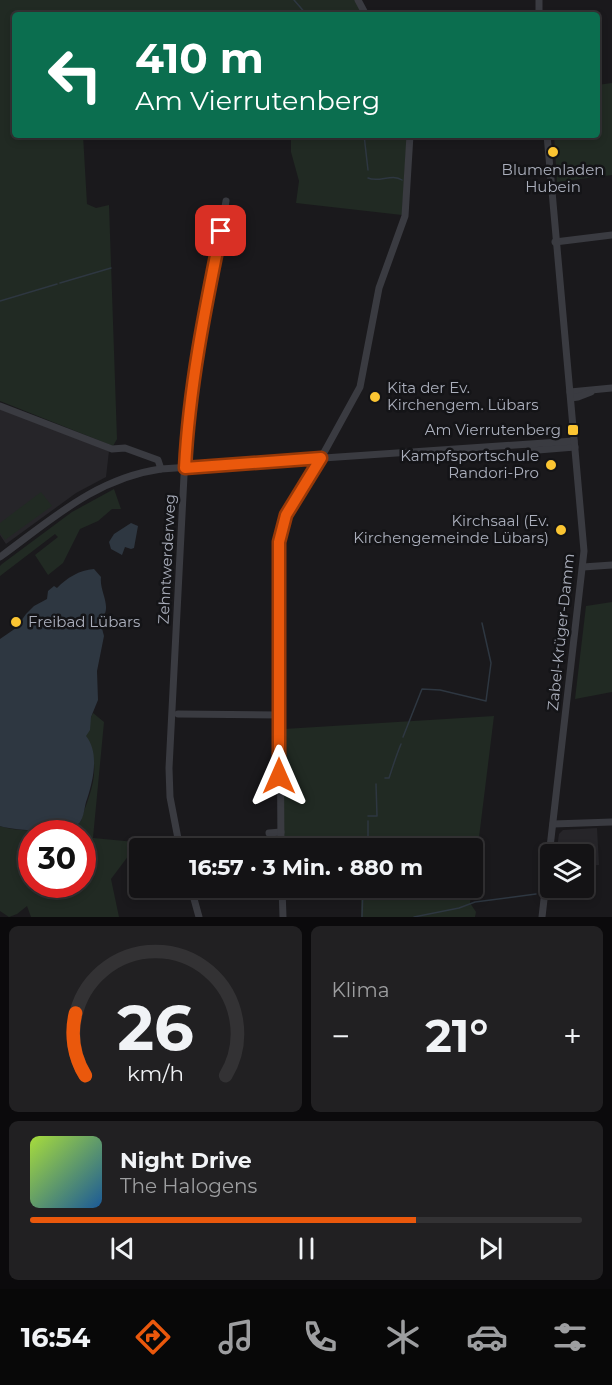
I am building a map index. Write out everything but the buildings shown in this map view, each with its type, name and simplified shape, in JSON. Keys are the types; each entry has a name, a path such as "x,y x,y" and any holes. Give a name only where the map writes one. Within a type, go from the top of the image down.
{"street":[{"path":"281,838 279,542 286,515 360,387 379,288 405,216 410,138"},
{"name":"Zabel-Krüger-Damm","path":"542,917 584,551 547,138"},
{"name":"Zehntwerderweg","path":"178,838 170,797 169,768 188,412 226,201"},
{"path":"555,242 612,235"},
{"path":"570,395 612,388"},
{"path":"0,406 112,449 125,448 158,460 160,469"},
{"path":"0,557 76,500 118,479 137,473 160,469 525,444 575,444"},
{"path":"583,567 612,565"},
{"path":"178,714 279,715"},
{"path":"553,824 612,822"},
{"path":"269,833 281,832"},
{"path":"194,898 199,917"},
{"path":"282,898 283,917"}],"shaded area":[{"path":"0,0 355,0 361,12 12,12 12,138 83,138 87,204 96,208 109,205 117,439 113,446 0,401"},
{"path":"612,83 612,175 557,182 554,138 600,138 600,85"},
{"path":"291,138 407,138 402,215 296,203 299,181 291,152"},
{"path":"0,409 109,451 106,477 76,493 6,544 0,535"},
{"path":"114,489 121,509 112,509 98,521 80,529 63,563 48,575 35,555 58,537 55,534 0,576 2,564 72,512"},
{"path":"41,492 52,506 5,540 0,533 0,523"},
{"path":"131,523 138,526 134,548 125,547 122,555 111,549 109,542 114,534"},
{"path":"94,569 101,577 106,610 100,621 104,636 97,671 98,700 91,717 90,730 86,736 93,751 94,768 83,817 81,820 18,820 18,829 0,826 0,639 16,628 34,606 47,599 48,591 54,586 57,588 83,571"},
{"path":"612,602 612,692 575,699 586,606"},
{"path":"93,713 104,722 95,820 81,820 94,779 93,761 85,736"},
{"path":"494,716 479,838 284,838 284,729"},
{"path":"0,826 18,830 18,898 96,898 96,838 129,841 129,855 111,879 119,917 31,917 27,906 9,917 0,911"},
{"path":"597,828 599,865 594,865 594,844 558,844 559,834 563,830"},
{"path":"361,898 471,898 470,903 476,912 475,917 361,917"}],"waterway":[{"path":"294,0 304,12"},
{"path":"364,138 368,170"},
{"path":"368,178 394,177 402,180"},
{"path":"60,283 111,268"},
{"path":"0,301 57,284"},
{"path":"403,737 422,689 440,690 486,701 491,663 482,623"},
{"path":"385,778 389,778 401,744"},
{"path":"368,816 377,816 376,784"},
{"path":"368,821 368,838"},
{"path":"414,917 459,908 475,902 536,894"},
{"path":"362,917 363,898"}],"place":[{"name":"Blumenladen Hubein","path":"553,152"},
{"name":"Kita der Ev. Kirchengem. Lübars","path":"375,397"},
{"name":"Am Vierrutenberg","path":"573,430"},
{"name":"Kampfsportschule Randori-Pro","path":"551,465"},
{"name":"Kirchsaal (Ev. Kirchengemeinde Lübars)","path":"561,530"},
{"name":"Freibad Lübars","path":"16,622"}],"route":[{"path":"221,231 205,308 188,412 185,468 321,458 286,515 279,542 279,776"}]}
